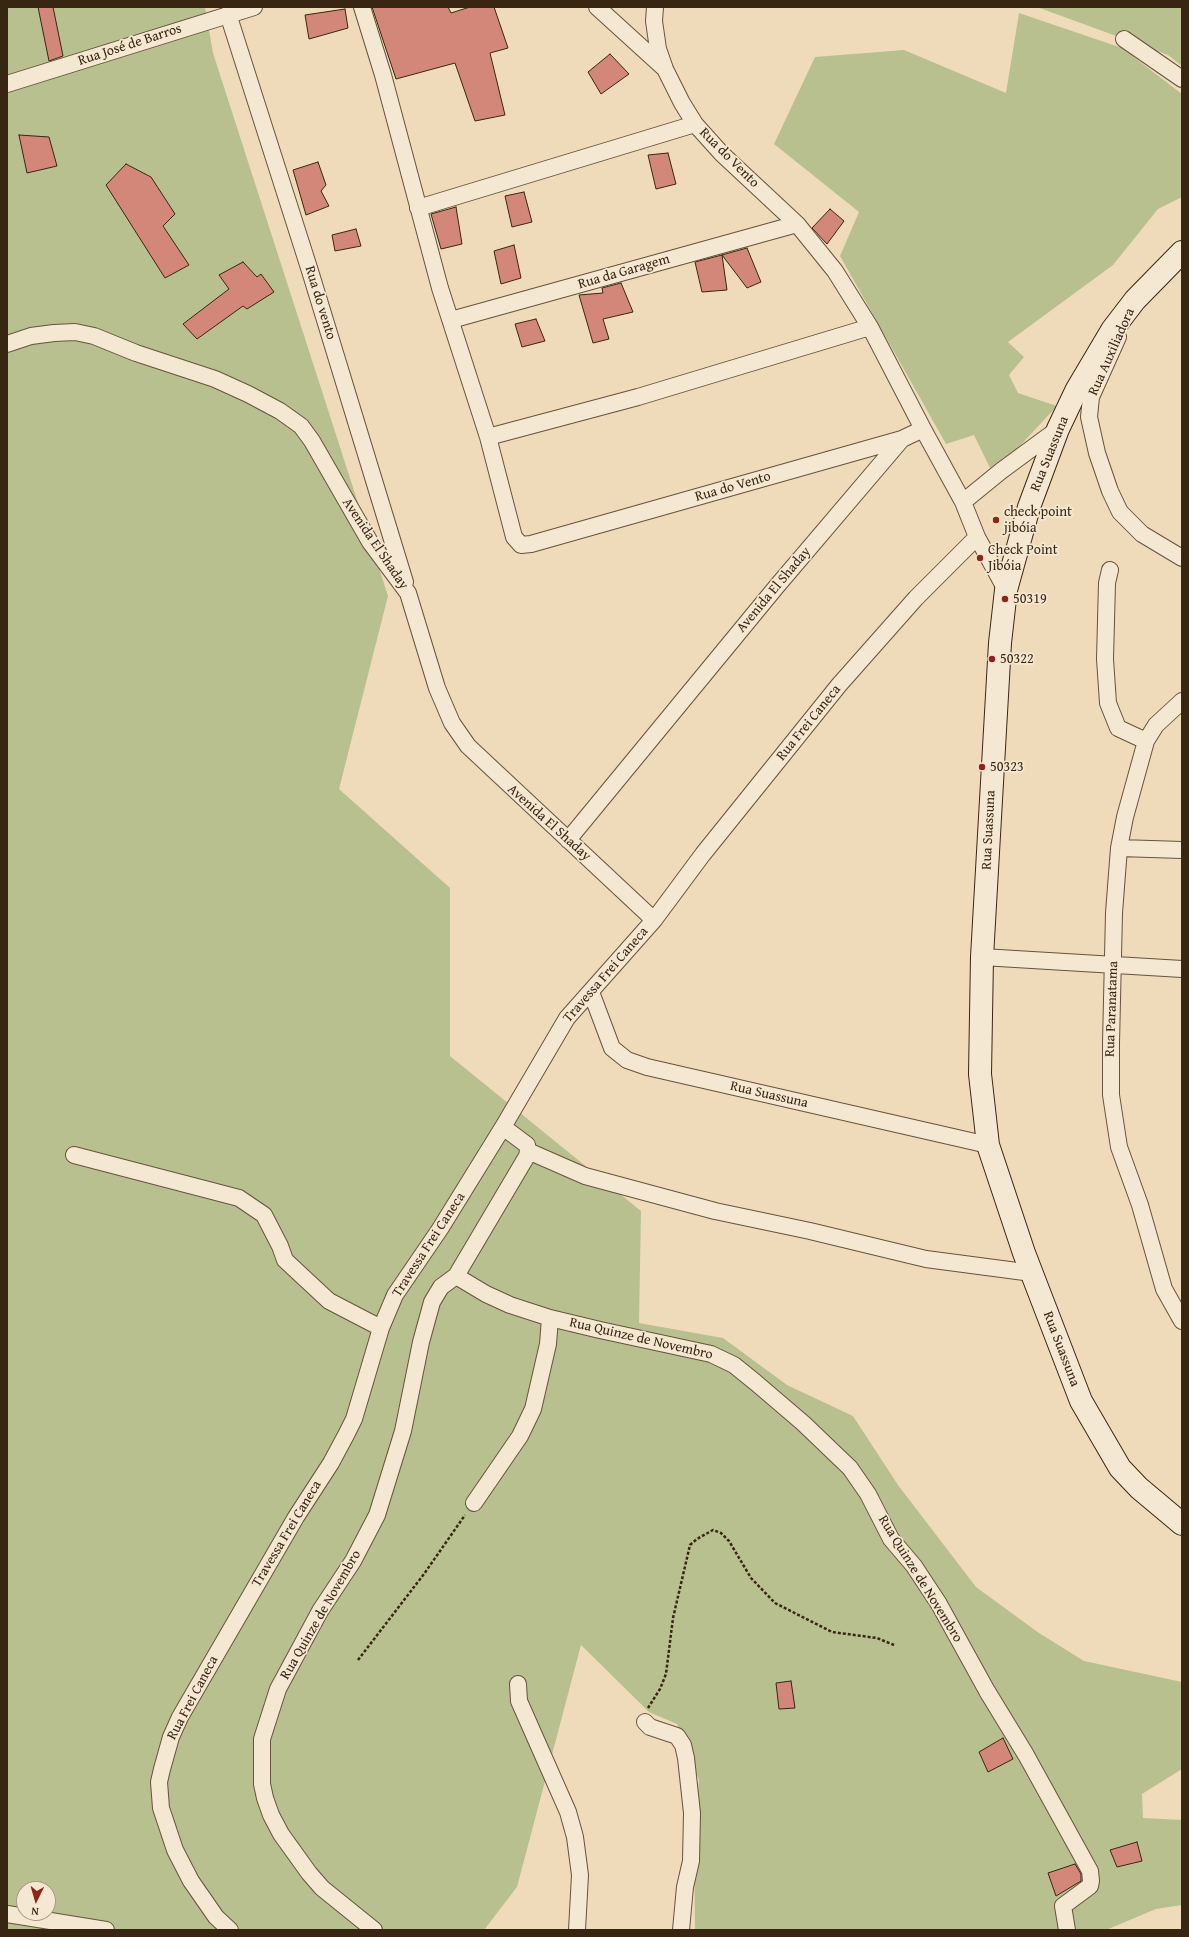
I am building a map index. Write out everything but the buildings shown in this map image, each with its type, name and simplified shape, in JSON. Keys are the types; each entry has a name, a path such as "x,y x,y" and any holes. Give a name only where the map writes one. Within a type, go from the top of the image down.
{"street":[{"name":"Rua José de Barros","path":"7,84 254,7"},
{"path":"362,7 383,75 418,208 488,437 638,397 870,327"},
{"name":"Rua do Vento","path":"597,7 664,68"},
{"name":"Rua do Vento","path":"655,7 654,21 658,49 664,68 682,103 695,124 722,154 797,224 835,271 870,327 963,502 977,537 1006,590"},
{"name":"Rua do vento","path":"228,14 310,270 408,593"},
{"path":"1124,39 1182,79"},
{"name":"Rua do Vento","path":"418,208 695,124"},
{"name":"Rua da Garagem","path":"451,320 797,224"},
{"name":"Rua Suassuna","path":"1182,252 1135,300 1112,330 1077,390 1058,429 1029,507 1006,590 1000,643 982,957 980,1074 988,1145 1032,1273 1081,1401 1101,1438 1120,1468 1138,1488 1182,1524"},
{"name":"Rua Auxiliadora","path":"1135,300 1093,392 1090,406 1090,427 1107,485 1120,512 1142,534 1182,558"},
{"name":"Avenida El Shaday","path":"7,344 31,336 54,333 75,332 94,336 136,353 215,379 280,411 301,426 312,441 370,542 408,593 437,688 452,723 468,746 654,920"},
{"name":"Rua do Vento","path":"488,437 514,537 521,544 541,541 902,439 923,429"},
{"path":"963,502 1000,471 1058,429"},
{"name":"Avenida El Shaday","path":"568,840 777,586 902,439"},
{"name":"Rua Frei Caneca","path":"654,920 707,848 839,685 916,598 977,537"},
{"path":"1110,570 1107,583 1105,660 1108,703 1118,728 1146,741"},
{"name":"Rua Paranatama","path":"1182,701 1156,725 1146,741 1125,817 1119,848 1114,913 1111,1043 1111,1095 1119,1147 1140,1204 1164,1290 1182,1321"},
{"path":"1119,848 1182,850"},
{"name":"Travessa Frei Caneca","path":"249,1597 346,1436 354,1419 381,1328 395,1295 440,1229 503,1127 567,1018 654,920"},
{"path":"982,957 1182,969"},
{"name":"Rua Suassuna","path":"591,992 612,1048 627,1060 647,1067 988,1145"},
{"path":"503,1127 524,1142 528,1151 586,1176 715,1211 810,1231 926,1259 1032,1273"},
{"name":"Rua Quinze de Novembro","path":"374,1930 322,1888 309,1873 281,1834 271,1815 262,1784 262,1739 278,1689 320,1611 353,1561 377,1515 403,1431 428,1315 441,1287 456,1276 528,1151"},
{"path":"74,1155 239,1198 264,1215 280,1246 285,1260 329,1301 381,1328"},
{"name":"Rua Quinze de Novembro","path":"456,1276 510,1306 550,1318 600,1330 711,1354 734,1365 803,1422 850,1468 868,1494 891,1539 914,1566 939,1604 987,1691 1026,1755 1090,1871 1090,1886 1062,1906 1067,1930"},
{"path":"474,1503 520,1436 533,1409 548,1344 550,1318"},
{"name":"Rua Frei Caneca","path":"230,1930 216,1917 191,1881 175,1850 160,1808 159,1782 170,1742 180,1717 249,1597"},
{"path":"518,1684 519,1701 568,1812 575,1837 580,1875 577,1930"},
{"path":"645,1722 650,1727 677,1736 683,1745 686,1758 692,1813 691,1861 685,1887 681,1930"},
{"path":"7,1914 106,1930"}],"path":[{"path":"358,1660 424,1574 474,1503"},
{"path":"645,1722 645,1715 660,1689 666,1674 673,1618 690,1546 697,1539 713,1530 721,1533 728,1541 751,1578 775,1603 832,1632 877,1638 894,1644"}],"green space":[{"path":"7,7 205,7 213,53 388,596 339,789 450,888 450,1056 641,1211 639,1323 723,1338 787,1385 853,1416 898,1485 976,1587 1039,1633 1084,1661 1182,1682 1182,1769 1142,1794 1143,1818 1182,1820 1182,1905 1156,1909 1106,1930 695,1930 694,1837 699,1780 677,1724 649,1712 581,1645 517,1887 484,1930 7,1930"},
{"path":"1037,7 1182,7 1182,66 1168,55"},
{"path":"1019,13 1122,48 1182,94 1182,197 1158,209 1113,265 1008,342 1024,357 1009,375 1018,393 1057,406 1017,449 990,468 974,435 946,444 840,256 859,212 774,144 815,57 904,50 1006,93"}],"place":[{"name":"check point jibóia","path":"996,520"},
{"name":"Check Point Jibóia","path":"980,558"},
{"name":"50319","path":"1005,599"},
{"name":"50322","path":"992,659"},
{"name":"50323","path":"982,767"}]}
